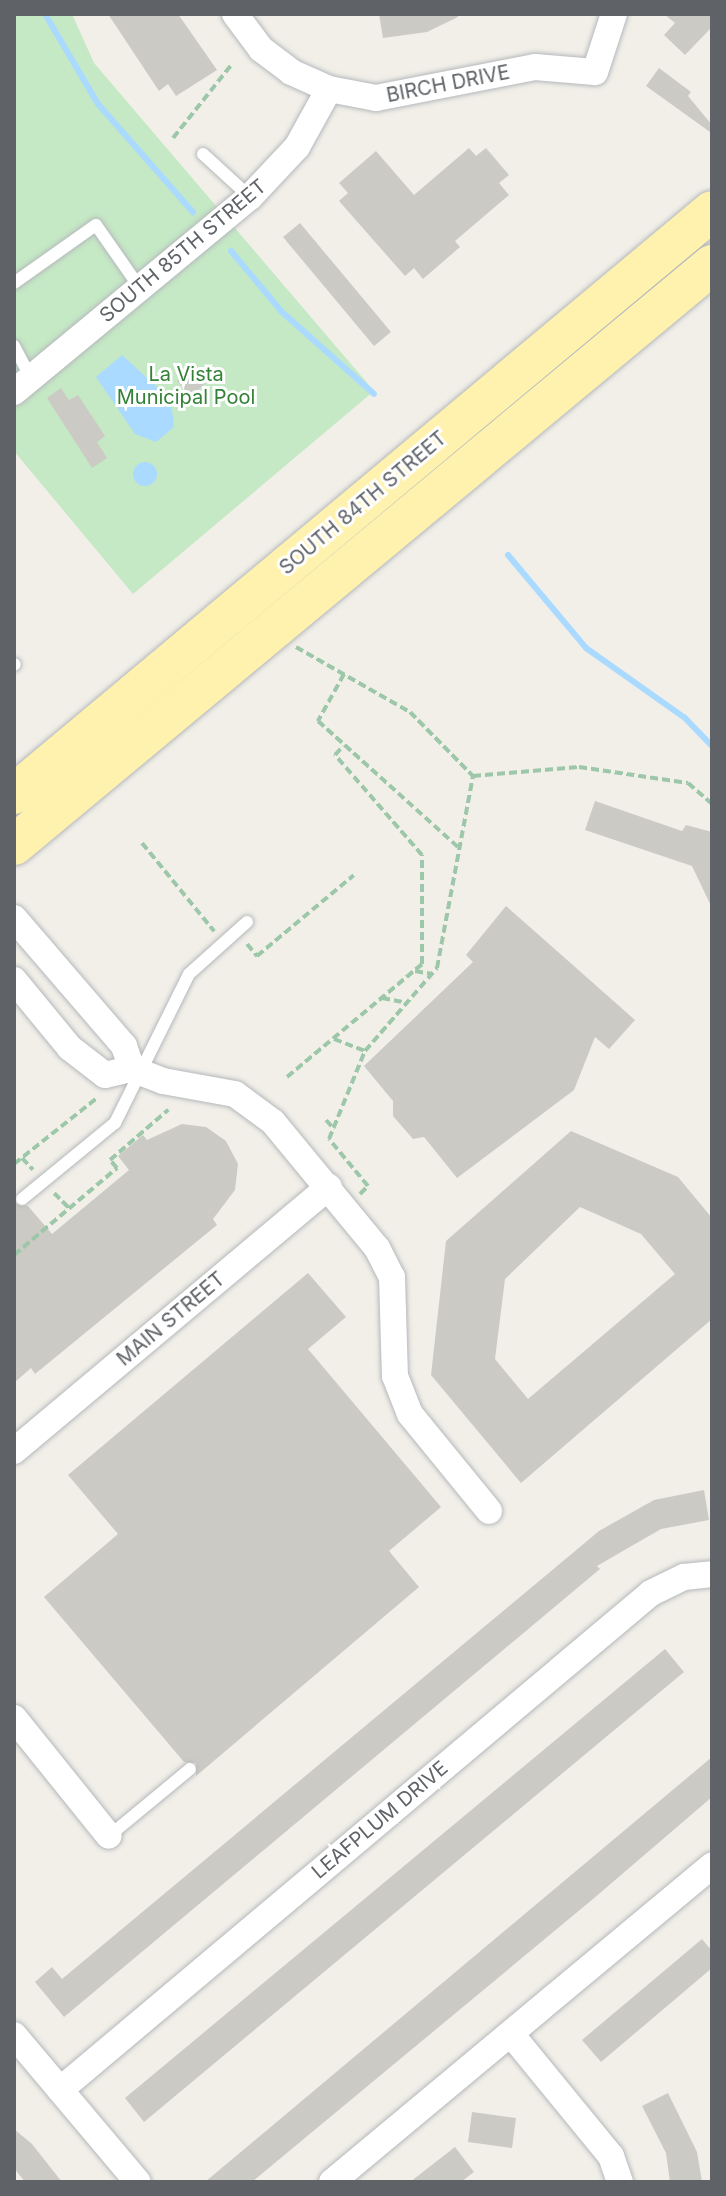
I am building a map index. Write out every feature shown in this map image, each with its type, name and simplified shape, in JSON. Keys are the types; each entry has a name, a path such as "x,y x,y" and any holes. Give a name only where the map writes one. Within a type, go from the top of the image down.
{"main road":[{"name":"SOUTH 84TH STREET","path":"14,794 712,211"},
{"name":"SOUTH 84TH STREET","path":"14,845 712,265"}],"street":[{"name":"BIRCH DRIVE","path":"235,14 272,58 329,89 388,98 535,67 595,72 614,14"},
{"name":"SOUTH 85TH STREET","path":"23,385 250,197 297,147 329,89"},
{"path":"14,918 124,1046 137,1071"},
{"path":"14,980 89,1064 105,1075 137,1071 246,1099 329,1187 377,1248 392,1277 395,1376 410,1414 489,1511"},
{"name":"MAIN STREET","path":"14,1451 329,1187"},
{"name":"LEAFPLUM DRIVE","path":"60,2090 651,1593 684,1577 712,1574"},
{"path":"14,1718 109,1836"},
{"path":"332,2182 712,1865"},
{"path":"511,2034 611,2156 620,2182"},
{"path":"14,2035 138,2182"}],"lane":[{"path":"203,154 250,197"},
{"path":"14,283 96,225 140,288"},
{"path":"14,346 23,385"},
{"path":"22,1199 115,1123 137,1071 189,974 247,922"},
{"path":"109,1836 190,1769"}],"path":[{"path":"173,138 232,64"},
{"path":"290,643 410,712 473,776"},
{"path":"344,674 318,721 459,848"},
{"path":"287,1077 422,964 422,855 335,755 343,746"},
{"path":"473,776 579,767 688,783 712,804"},
{"path":"359,1194 368,1186 329,1139 365,1051 432,974 473,776"},
{"path":"142,843 214,931"},
{"path":"246,942 257,956 354,875"},
{"path":"414,970 432,974"},
{"path":"381,998 407,1003"},
{"path":"333,1039 365,1051"},
{"path":"14,1164 93,1099 107,1100"},
{"path":"14,1255 117,1168 110,1160 168,1110"},
{"path":"326,1120 334,1129"},
{"path":"328,1157 337,1149"},
{"path":"22,1158 35,1172"},
{"path":"52,1191 69,1208"}],"green space":[{"name":"La Vista Municipal Pool","path":"14,14 72,14 94,63 374,391 133,594 14,451"}],"water":[{"path":"122,355 171,400 174,427 156,442 135,434 96,377"},
{"path":"145,462 154,465 157,474 154,483 145,486 136,483 133,474 136,465"}],"building":[{"path":"108,14 178,14 217,70 176,96 168,84 159,91"},
{"path":"379,14 457,14 458,17 427,32 383,38"},
{"path":"664,14 712,14 712,27 685,55 664,35 675,23"},
{"path":"659,68 691,92 688,96 712,125 710,132 646,86"},
{"path":"469,148 476,156 486,148 509,175 499,183 509,195 455,241 460,247 423,279 414,268 405,276 339,201 348,193 339,183 376,151 414,195"},
{"path":"300,223 391,332 374,346 283,237"},
{"path":"192,368 206,383 191,396 177,381"},
{"path":"61,388 69,400 78,395 105,436 97,442 107,458 92,468 47,398"},
{"path":"595,801 682,831 686,825 712,832 712,908 692,866 585,830"},
{"path":"506,906 635,1020 609,1049 595,1037 574,1090 457,1178 424,1137 413,1139 393,1116 393,1101 364,1066 473,962 466,955"},
{"path":"182,1124 206,1127 226,1141 238,1164 235,1190 213,1219 217,1225 35,1374 31,1368 14,1383 14,1203 28,1206 52,1234 129,1170 118,1156 143,1135 147,1140"},
{"path":"571,1131 678,1177 712,1218 712,1319 521,1483 431,1375 446,1241","holes":["580,1207 641,1234 675,1274 528,1399 495,1359 505,1279"]},
{"path":"308,1273 346,1317 308,1349 441,1507 389,1551 419,1587 196,1776 196,1763 184,1762 44,1597 118,1534 68,1475"},
{"path":"704,1490 709,1520 661,1529 597,1566 600,1569 64,2017 35,1982 52,1967 62,1979 599,1531 654,1500"},
{"path":"665,1649 684,1672 144,2122 125,2098"},
{"path":"712,1757 712,1797 593,1899 252,2182 205,2182"},
{"path":"702,1939 712,1951 712,1968 601,2062 582,2040"},
{"path":"668,2093 697,2152 702,2182 670,2182 666,2153 642,2106"},
{"path":"472,2112 516,2118 512,2148 468,2142"},
{"path":"14,2129 32,2144 62,2182 25,2182 14,2168"},
{"path":"455,2147 474,2172 461,2182 410,2182"}],"waterway":[{"path":"45,14 98,104 193,212"},
{"path":"231,251 282,312 374,394"},
{"path":"508,555 586,648 685,718 712,746"}]}
